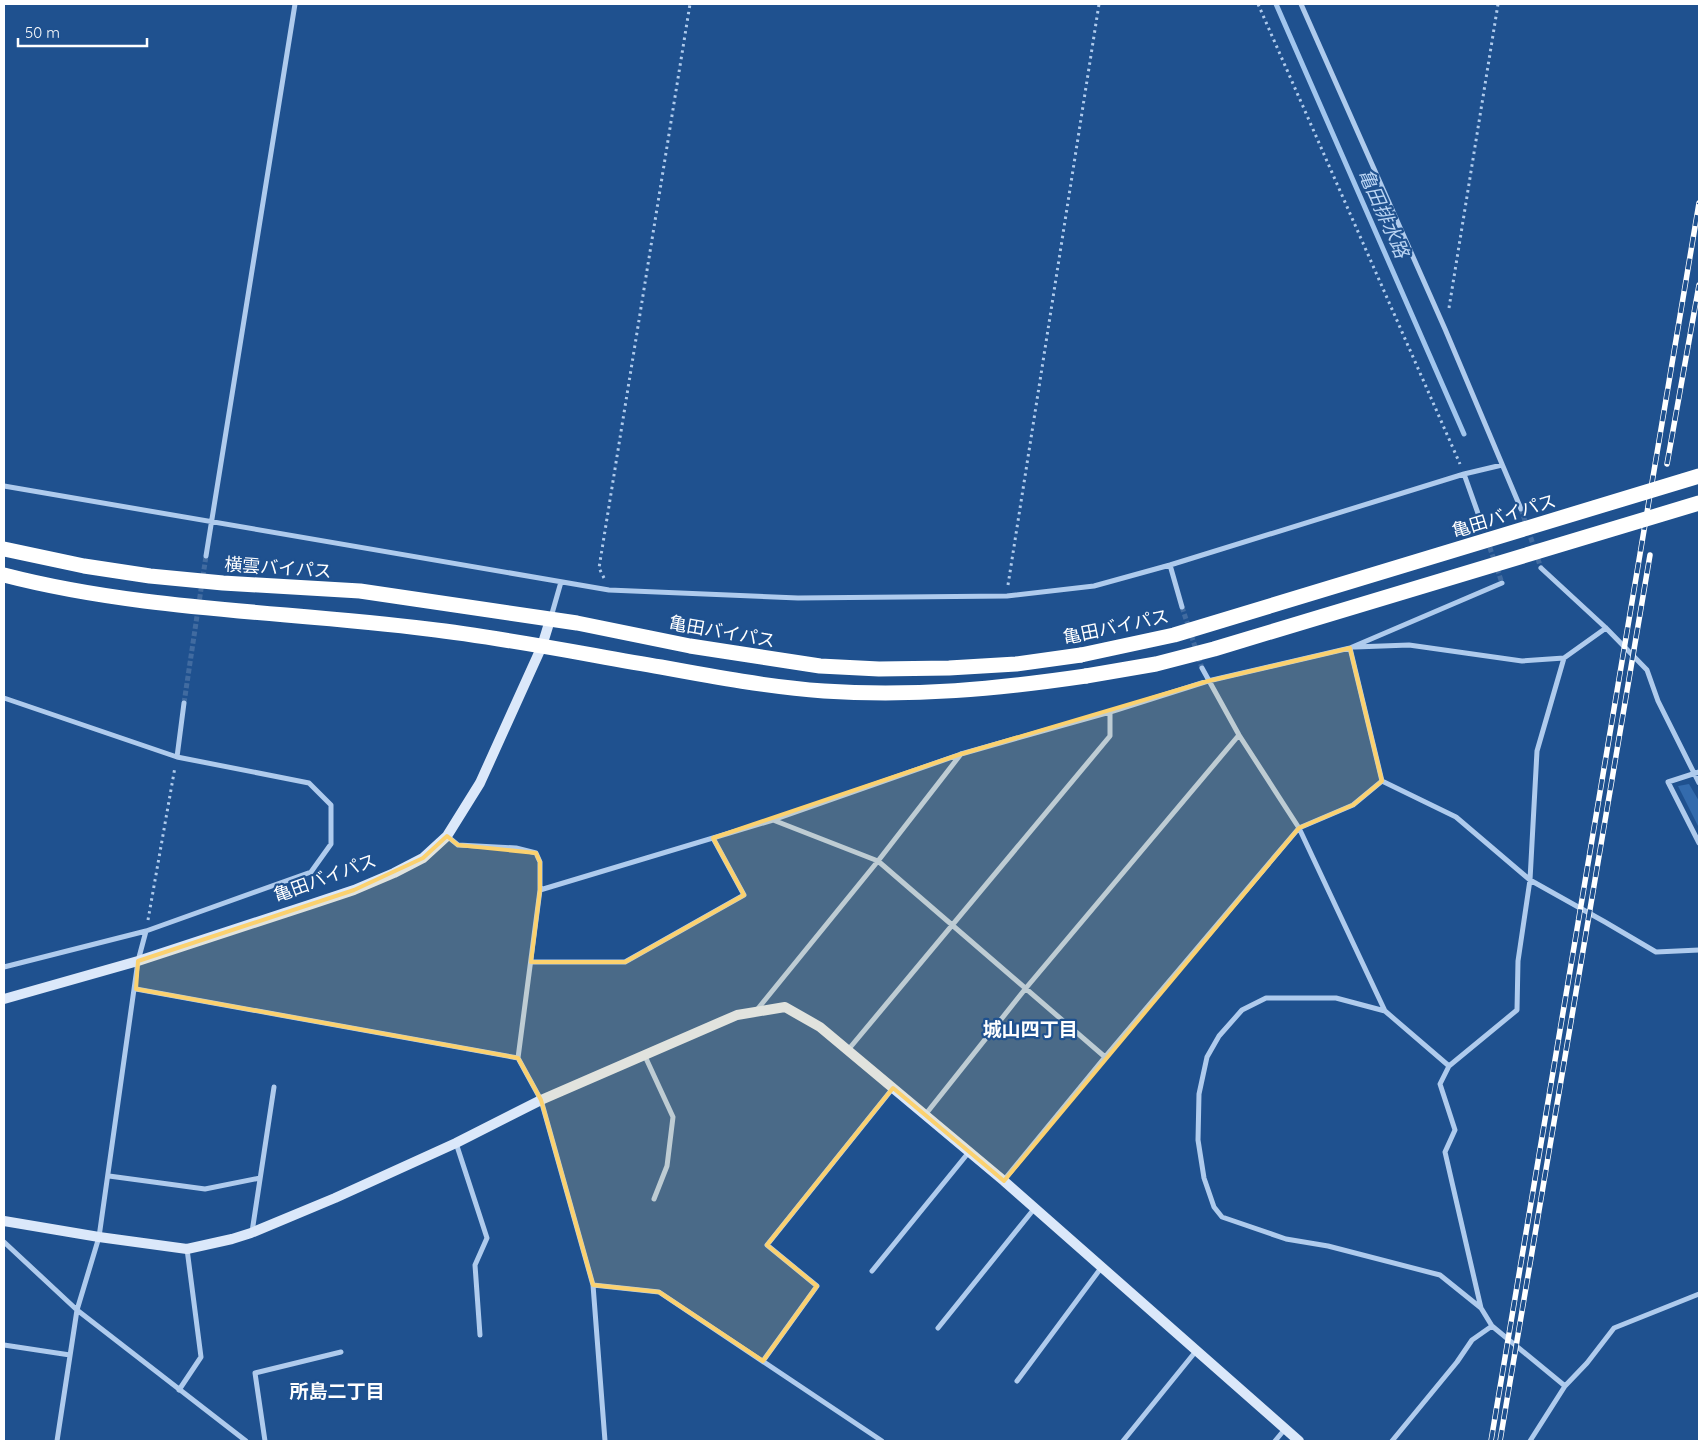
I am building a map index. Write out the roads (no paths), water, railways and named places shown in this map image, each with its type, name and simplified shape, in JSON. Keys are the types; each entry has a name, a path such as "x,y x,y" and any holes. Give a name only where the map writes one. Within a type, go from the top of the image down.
{"highway":[{"name":"亀田バイパス","path":"550,620 577,623 690,646 820,666 879,669 949,668 1016,664 1081,655 1174,634 1699,476"},
{"path":"4,575 81,592 147,602 358,620 432,629 736,680 831,691 873,693 952,692 1025,685 1156,664 1214,649 1699,503"},
{"name":"横雲バイパス","path":"4,549 84,566 150,576 223,583 360,591 550,620"}],"street":[{"path":"206,556 295,4"},
{"path":"1301,4 1445,329 1521,509"},
{"path":"4,486 609,590 798,598 1007,596 1094,586 1170,565 1464,474 1502,465"},
{"path":"1464,474 1480,519"},
{"path":"1170,565 1182,607"},
{"path":"1541,568 1606,628 1647,670 1658,701 1697,773 1699,783"},
{"path":"550,620 561,582"},
{"path":"540,890 773,820 962,754 1110,712 1208,681 1350,648 1502,583"},
{"name":"亀田バイパス","path":"4,999 138,961 354,890 423,858 447,836 480,783 542,646 550,620"},
{"path":"1350,648 1409,645 1522,662 1564,658 1606,628"},
{"path":"1350,648 1382,781"},
{"path":"1564,658 1537,751 1530,880 1518,961 1517,1010 1449,1066 1440,1084 1455,1130 1445,1152 1481,1308 1492,1326 1565,1386"},
{"path":"1202,668 1239,734 1300,828 1385,1011 1449,1066"},
{"path":"4,698 177,757 309,782 331,805 330,844 311,872 146,931 4,967"},
{"path":"177,757 184,703"},
{"path":"848,1050 1110,736 1110,712"},
{"path":"924,1115 1026,988 1239,734"},
{"path":"756,1011 962,754"},
{"path":"1697,773 1668,782 1699,843"},
{"path":"1004,1181 1105,1057 1300,828 1353,805 1382,781"},
{"path":"1382,781 1456,817 1530,880 1656,952 1699,950"},
{"path":"773,820 878,861 1105,1057"},
{"path":"447,836 458,844 516,848 536,853 540,862 540,890 518,1058 541,1100 593,1285 605,1441"},
{"path":"531,962 625,962 744,895 713,838"},
{"path":"57,1441 77,1310 99,1237 136,989 138,961 146,931"},
{"path":"136,989 518,1058"},
{"path":"1385,1011 1336,998 1266,998 1242,1010 1219,1036 1207,1056 1199,1094 1198,1140 1204,1178 1214,1207 1222,1217 1286,1240 1328,1246 1440,1275 1481,1308"},
{"path":"4,1221 99,1237 187,1248 232,1239 252,1233 456,1143 541,1100 644,1054 737,1015 785,1007 820,1027 1004,1181 1299,1441"},
{"path":"644,1054 673,1118 667,1166 654,1199"},
{"path":"252,1233 274,1087"},
{"path":"762,1361 817,1286 767,1245 893,1088"},
{"path":"456,1143 487,1238 475,1265 480,1335"},
{"path":"872,1271 969,1152"},
{"path":"109,1176 205,1189 260,1178"},
{"path":"938,1328 1034,1209"},
{"path":"4,1242 77,1310 246,1441"},
{"path":"179,1390 201,1358 187,1248"},
{"path":"1017,1381 1101,1268"},
{"path":"593,1285 659,1292 882,1441"},
{"path":"1530,1441 1565,1386 1614,1328 1699,1294"},
{"path":"1392,1441 1457,1362 1472,1340 1492,1326"},
{"path":"4,1345 70,1355"},
{"path":"1123,1441 1196,1351"},
{"path":"265,1441 255,1373 341,1352"},
{"path":"1275,1441 1284,1429"}],"waterway":[{"name":"亀田排水路","path":"1276,4 1464,434"}],"tunnel":[{"path":"1521,509 1541,568"},
{"path":"1480,519 1502,583"},
{"path":"184,703 206,556"},
{"path":"1182,607 1202,668"}],"railway":[{"path":"1491,1441 1699,203"},
{"path":"1667,464 1699,285"},
{"path":"1500,1441 1650,555"}],"district":[{"name":"城山四丁目","path":"1030,1029"},
{"name":"所島二丁目","path":"337,1391"}]}
